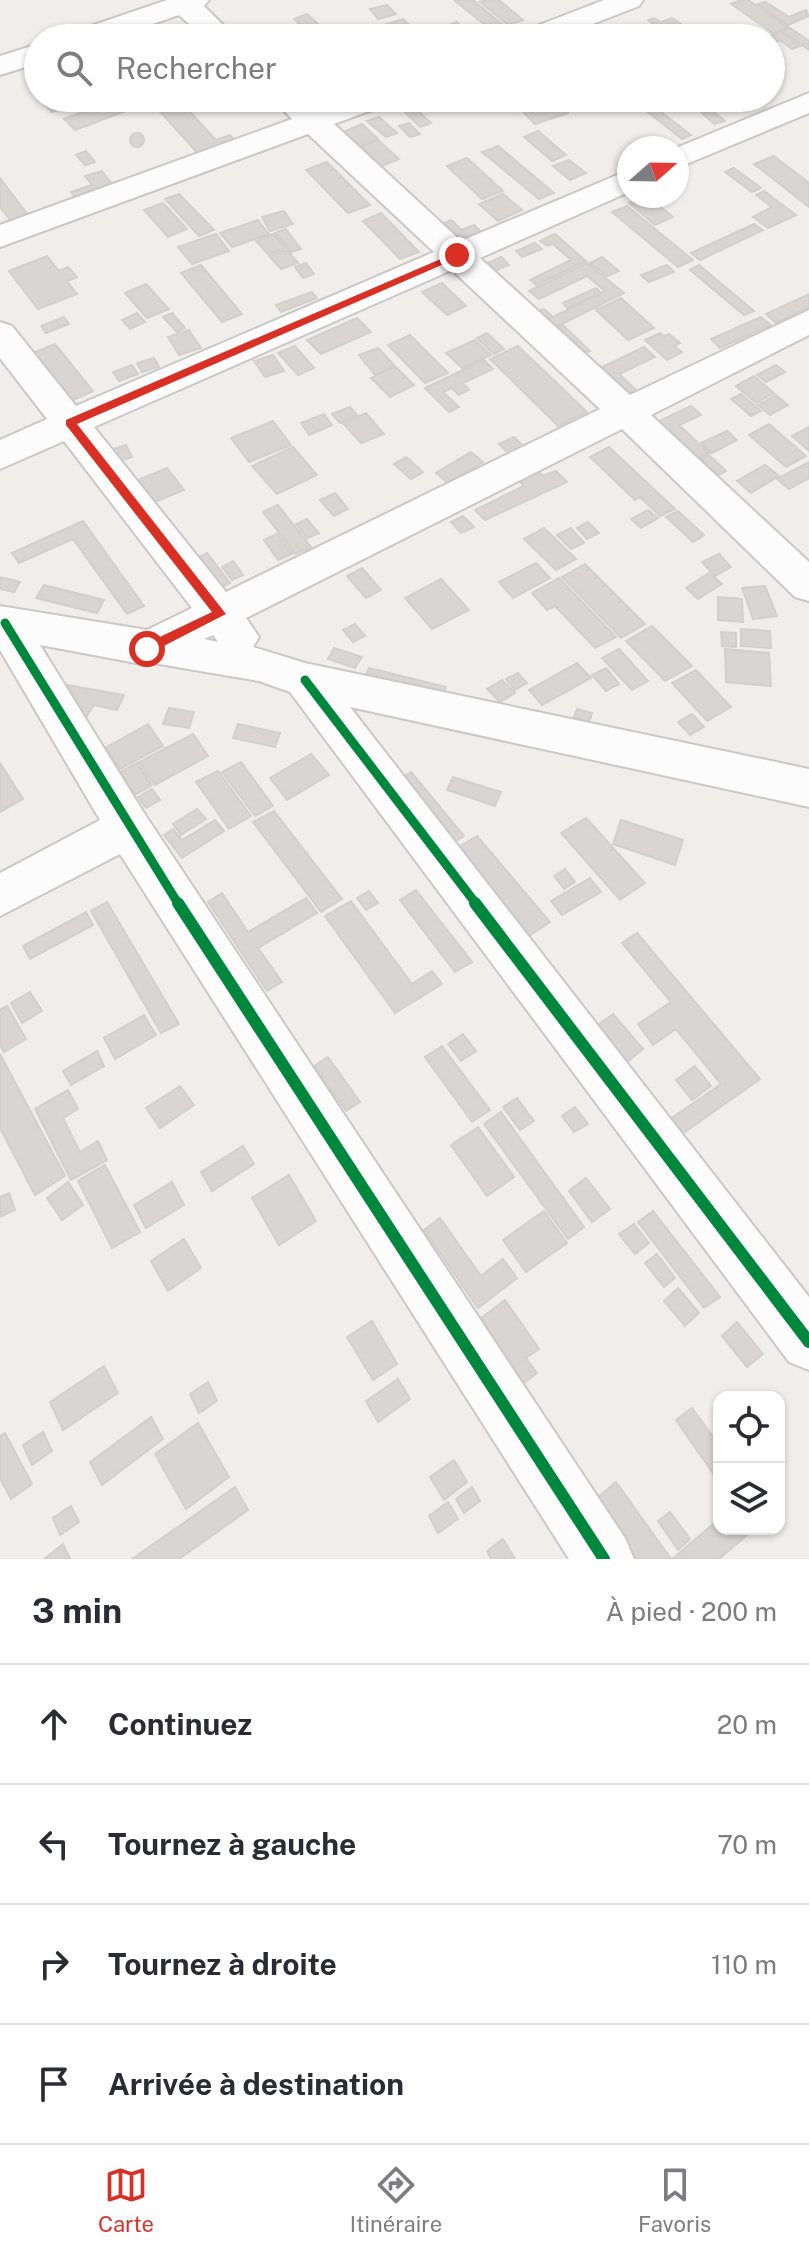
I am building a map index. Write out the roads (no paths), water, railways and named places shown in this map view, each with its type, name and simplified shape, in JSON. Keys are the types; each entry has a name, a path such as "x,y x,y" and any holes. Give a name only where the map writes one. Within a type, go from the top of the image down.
{"street":[{"path":"567,24 629,0"},
{"path":"125,24 190,2 210,24"},
{"path":"0,66 24,58"},
{"path":"689,154 809,102"},
{"path":"302,112 809,586"},
{"path":"0,237 342,112"},
{"path":"0,456 617,185"},
{"path":"147,649 809,321"},
{"path":"0,334 260,665"},
{"path":"3,623 147,649 260,665 305,680 809,788"},
{"path":"3,623 128,827 604,1559"},
{"path":"305,680 809,1342"},
{"path":"0,896 128,827"}]}
